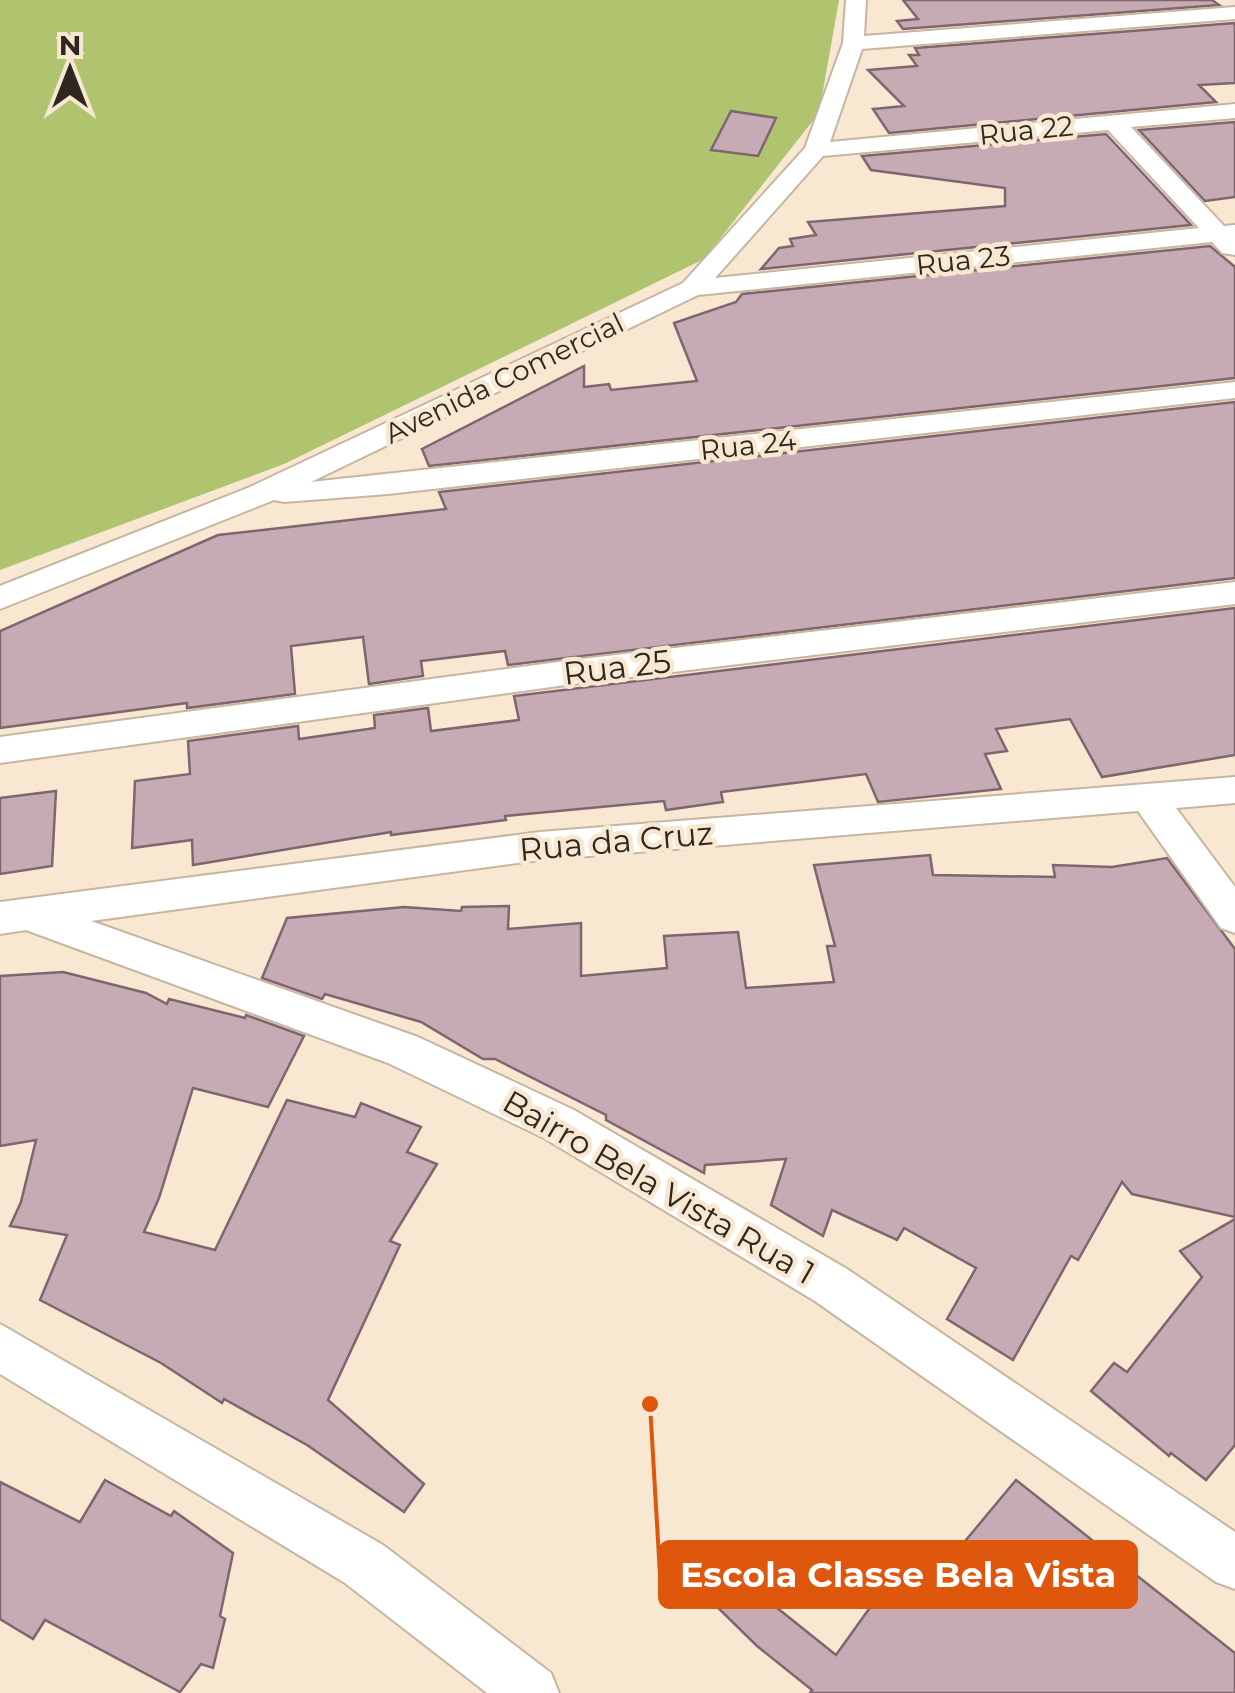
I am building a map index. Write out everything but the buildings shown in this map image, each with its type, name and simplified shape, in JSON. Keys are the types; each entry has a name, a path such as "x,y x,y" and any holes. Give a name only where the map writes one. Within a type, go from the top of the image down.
{"street":[{"name":"Avenida Comercial","path":"0,598 261,494 692,288 816,150 853,43 856,0"},
{"path":"853,43 1235,13"},
{"name":"Rua 22","path":"816,150 1235,111"},
{"path":"1113,122 1229,239"},
{"name":"Rua 23","path":"692,288 1229,239"},
{"name":"Rua 24","path":"261,494 388,485 1235,390"},
{"name":"Rua 25","path":"0,750 592,670 1235,593"},
{"name":"Rua da Cruz","path":"14,916 540,846 1235,790"},
{"path":"1147,796 1235,917"},
{"name":"Bairro Bela Vista Rua 1","path":"14,916 403,1050 559,1124 831,1285 1235,1563"},
{"path":"0,1348 364,1564 531,1693"}],"green space":[{"path":"0,0 839,0 819,113 704,259 284,464 0,570"}],"place":[{"name":"Escola Classe Bela Vista","path":"650,1404"}]}
